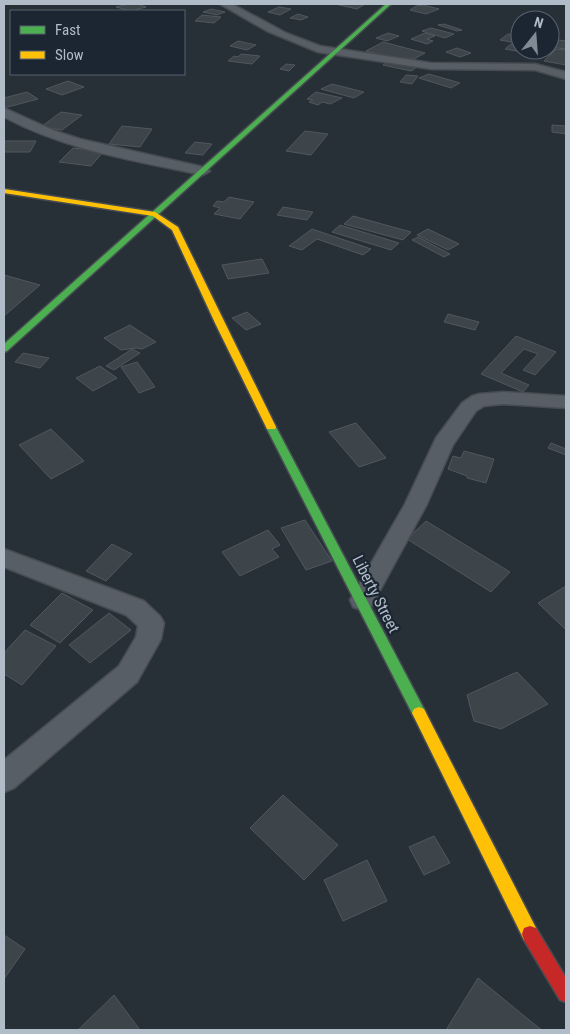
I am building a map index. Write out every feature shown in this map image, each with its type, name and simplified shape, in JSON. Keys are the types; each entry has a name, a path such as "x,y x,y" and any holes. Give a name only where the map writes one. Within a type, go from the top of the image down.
{"main road":[{"path":"4,349 389,4"},
{"path":"4,191 155,214"},
{"name":"Liberty Street","path":"155,214 175,230 219,323 311,505 362,600 522,920 566,994"}],"street":[{"path":"225,4 249,18 303,44 336,52 431,66 535,67 551,70 566,76"},
{"path":"4,112 17,120 97,148 203,170"},
{"path":"362,600 416,504 443,443 469,407 479,400 503,398 566,402"},
{"path":"4,558 135,608 151,623 148,639 128,674 4,778"}],"building":[{"path":"137,4 146,7 127,10 116,7"},
{"path":"335,4 365,4 357,9"},
{"path":"423,5 439,9 426,14 410,10 416,6"},
{"path":"279,7 291,9 280,15 268,12"},
{"path":"211,9 225,12 217,15 203,12"},
{"path":"298,14 308,17 301,20 290,18"},
{"path":"202,15 221,17 214,23 195,21"},
{"path":"444,24 462,30 457,31 438,25"},
{"path":"431,28 454,34 445,38 422,31"},
{"path":"388,33 399,36 387,41 376,38"},
{"path":"425,33 435,36 427,39 433,41 427,44 411,39"},
{"path":"508,34 510,34 510,42 500,40"},
{"path":"560,40 566,41 566,49 560,48"},
{"path":"238,41 256,45 247,50 230,46"},
{"path":"383,42 425,53 408,62 366,51"},
{"path":"457,48 471,53 460,57 446,52"},
{"path":"560,49 566,50 566,65 544,61 560,60"},
{"path":"241,54 260,56 252,64 228,61 234,56 238,57"},
{"path":"388,61 417,67 411,71 383,65"},
{"path":"286,64 295,65 289,71 280,69"},
{"path":"429,74 460,83 451,88 419,78"},
{"path":"406,75 418,76 412,84 400,82"},
{"path":"68,81 84,87 62,95 46,89"},
{"path":"332,84 364,92 354,98 321,89"},
{"path":"27,92 38,99 4,108 4,98"},
{"path":"316,92 342,98 330,104 322,102 318,105 309,102 313,100 307,99"},
{"path":"61,112 82,115 62,130 41,127"},
{"path":"552,125 566,126 566,134 552,132"},
{"path":"122,126 152,129 140,147 109,144"},
{"path":"305,131 328,134 311,155 286,151"},
{"path":"4,141 36,141 30,152 4,152"},
{"path":"195,142 212,144 203,155 185,153"},
{"path":"73,148 104,151 91,166 59,162"},
{"path":"229,197 254,202 240,219 214,214 220,208 213,206 217,201 224,202"},
{"path":"283,207 313,212 307,220 277,215"},
{"path":"353,216 411,232 403,240 344,224"},
{"path":"340,225 399,243 391,250 332,232"},
{"path":"312,229 371,249 363,255 317,239 302,250 289,246"},
{"path":"428,229 459,244 448,250 417,235"},
{"path":"418,237 450,254 444,257 412,240"},
{"path":"262,259 269,273 228,279 222,265"},
{"path":"4,275 40,285 4,316"},
{"path":"247,312 261,324 246,330 232,318"},
{"path":"448,314 479,322 475,330 444,322"},
{"path":"130,325 156,342 142,349 121,350 104,338"},
{"path":"516,336 556,352 535,375 523,370 538,354 524,349 501,373 529,385 523,392 481,374"},
{"path":"132,349 140,353 114,370 106,366"},
{"path":"23,353 49,358 40,368 15,362"},
{"path":"137,362 155,387 139,393 121,367"},
{"path":"100,366 117,378 93,391 76,378"},
{"path":"356,423 386,458 359,467 329,432"},
{"path":"51,429 84,461 51,479 19,445"},
{"path":"551,443 566,449 566,455 548,448"},
{"path":"464,451 494,459 486,483 467,478 467,476 448,469 453,456 461,458"},
{"path":"305,520 332,561 306,570 281,528"},
{"path":"426,521 510,572 491,592 407,539"},
{"path":"268,530 280,545 272,549 279,557 240,576 222,552"},
{"path":"112,544 132,554 106,581 86,571"},
{"path":"566,586 566,630 538,603"},
{"path":"62,593 93,610 60,643 30,625"},
{"path":"109,613 131,630 90,663 69,645"},
{"path":"25,630 56,646 22,685 4,674 4,653"},
{"path":"517,672 548,704 501,729 474,721 467,695"},
{"path":"283,795 338,845 304,880 250,828"},
{"path":"434,836 450,863 424,875 409,847"},
{"path":"367,860 387,901 343,921 324,880"},
{"path":"4,935 25,949 4,979"},
{"path":"478,978 534,1024 542,1030 446,1030"},
{"path":"114,995 140,1030 78,1030"}],"traffic: fast":[{"path":"4,349 389,4"},
{"path":"271,427 419,713"}],"traffic: slow":[{"path":"4,191 155,214 175,229 271,427"},
{"path":"419,713 530,934"}],"traffic: jam":[{"path":"530,934 566,994"}]}
